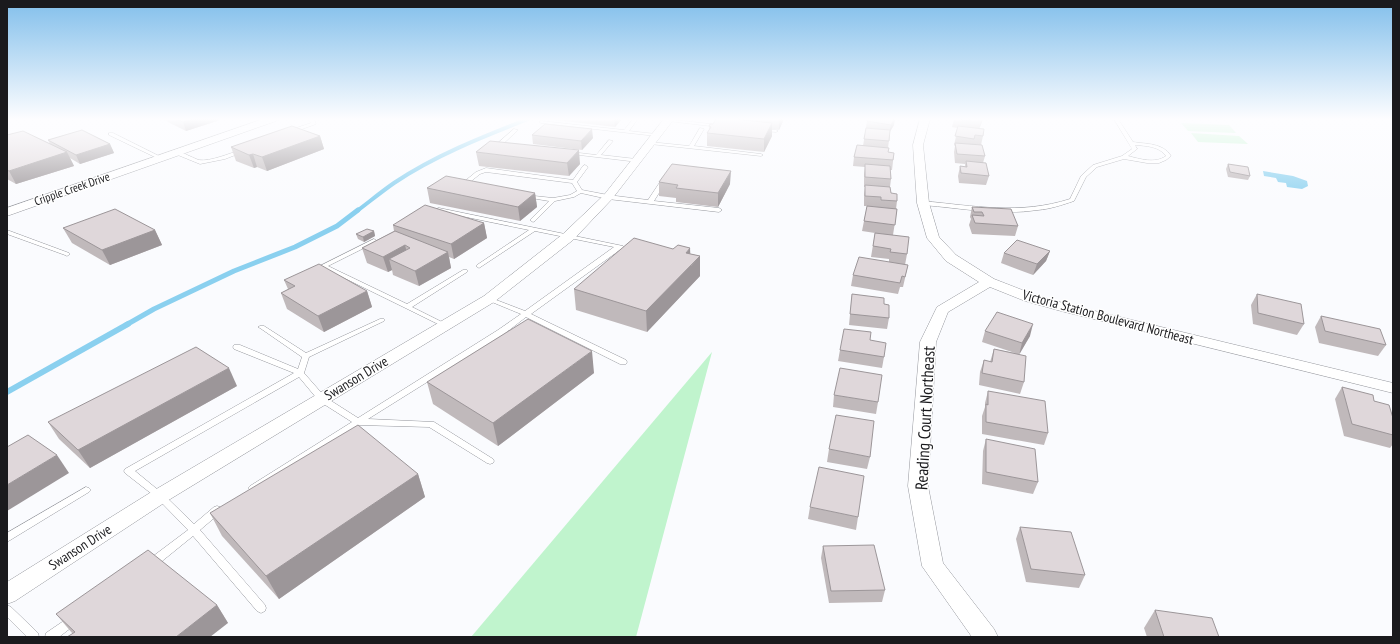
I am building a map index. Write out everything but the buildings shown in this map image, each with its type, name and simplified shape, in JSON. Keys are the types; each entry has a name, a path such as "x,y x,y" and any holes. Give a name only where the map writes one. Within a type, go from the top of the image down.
{"street":[{"name":"Cripple Creek Drive","path":"7,212 186,149"},
{"name":"Swanson Drive","path":"7,594 160,496 489,299 568,238 608,197 645,149"},
{"name":"Victoria Station Boulevard Northeast","path":"918,149 924,203 933,238 951,258 989,282 1030,298 1066,308 1393,388"},
{"name":"Reading Court Northeast","path":"986,637 933,566 918,486 928,342 942,310 989,282"}],"lane":[{"path":"142,149 161,158"},
{"path":"175,153 200,162 223,158 245,149"},
{"path":"596,156 603,149"},
{"path":"709,149 761,155"},
{"path":"924,203 1018,210 1041,209 1058,206 1072,200 1084,176 1095,166 1124,157 1135,149"},
{"path":"1124,157 1153,162 1166,159 1169,156 1168,153 1162,149"},
{"path":"567,153 636,161"},
{"path":"574,182 585,167"},
{"path":"469,186 463,185 478,173 486,170 574,182 580,191"},
{"path":"650,202 664,179"},
{"path":"522,195 553,200 572,196 580,191 608,197 719,210"},
{"path":"533,220 553,200"},
{"path":"244,494 502,332 623,248 568,238 432,209"},
{"path":"478,266 533,230"},
{"path":"7,232 67,254"},
{"path":"374,241 323,266 444,326"},
{"path":"407,307 465,272"},
{"path":"489,299 526,314 623,362"},
{"path":"261,608 194,530 160,496 128,470 300,374 306,356 382,320"},
{"path":"262,327 306,356"},
{"path":"237,347 300,374 322,399 358,422 431,424 490,461"},
{"path":"7,538 86,490"},
{"path":"144,568 224,506"},
{"path":"7,610 34,637"},
{"path":"50,637 81,614"}],"green space":[{"path":"712,352 636,637 471,637"}],"water":[{"path":"1263,171 1293,176 1307,181 1308,186 1302,189 1287,187 1286,183 1278,182 1276,178 1264,176"}],"waterway":[{"path":"357,211 409,173 457,149"},
{"path":"126,325 154,309 234,271 295,247 337,226 358,210"},
{"path":"7,392 128,324"}]}
